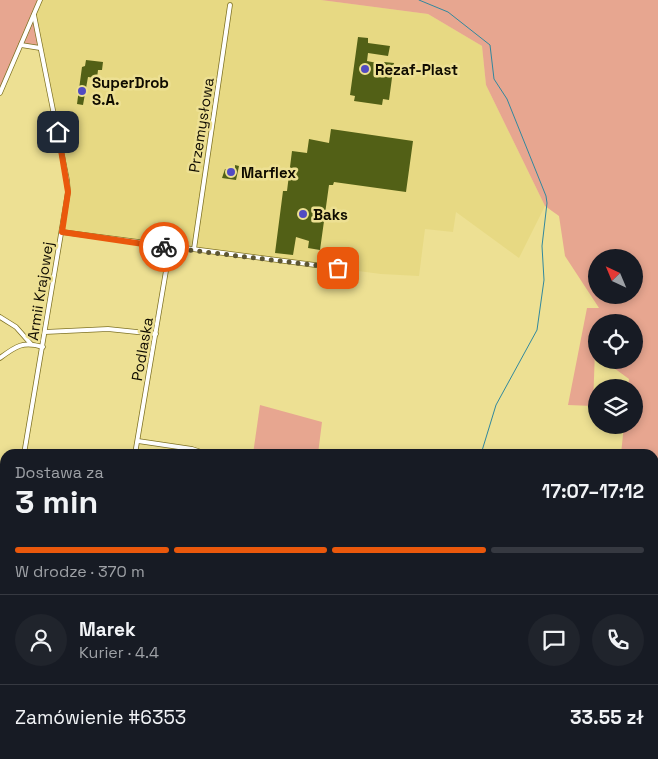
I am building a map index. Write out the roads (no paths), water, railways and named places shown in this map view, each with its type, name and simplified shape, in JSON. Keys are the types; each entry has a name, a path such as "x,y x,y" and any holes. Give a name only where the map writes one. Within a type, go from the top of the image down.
{"street":[{"path":"0,93 40,0"},
{"name":"Przemysłowa","path":"194,249 230,5"},
{"name":"Armii Krajowej","path":"25,449 68,192 34,15"},
{"path":"21,45 27,44 40,48"},
{"path":"62,232 170,248 194,249 338,268"},
{"name":"Podlaska","path":"136,449 170,248"},
{"path":"0,318 20,332 31,344"},
{"path":"45,332 108,329 156,334"},
{"path":"19,344 20,332"},
{"path":"0,358 19,344 31,344 43,348"},
{"path":"138,441 192,449"}],"waterway":[{"path":"419,0 448,12 490,45 494,79 507,99 546,196 547,203 542,246 544,280 537,330 496,405 483,449"}],"place":[{"name":"Rezaf-Plast","path":"365,69"},
{"name":"SuperDrob S.A.","path":"82,91"},
{"name":"Marflex","path":"231,172"},
{"name":"Baks","path":"303,214"}]}
